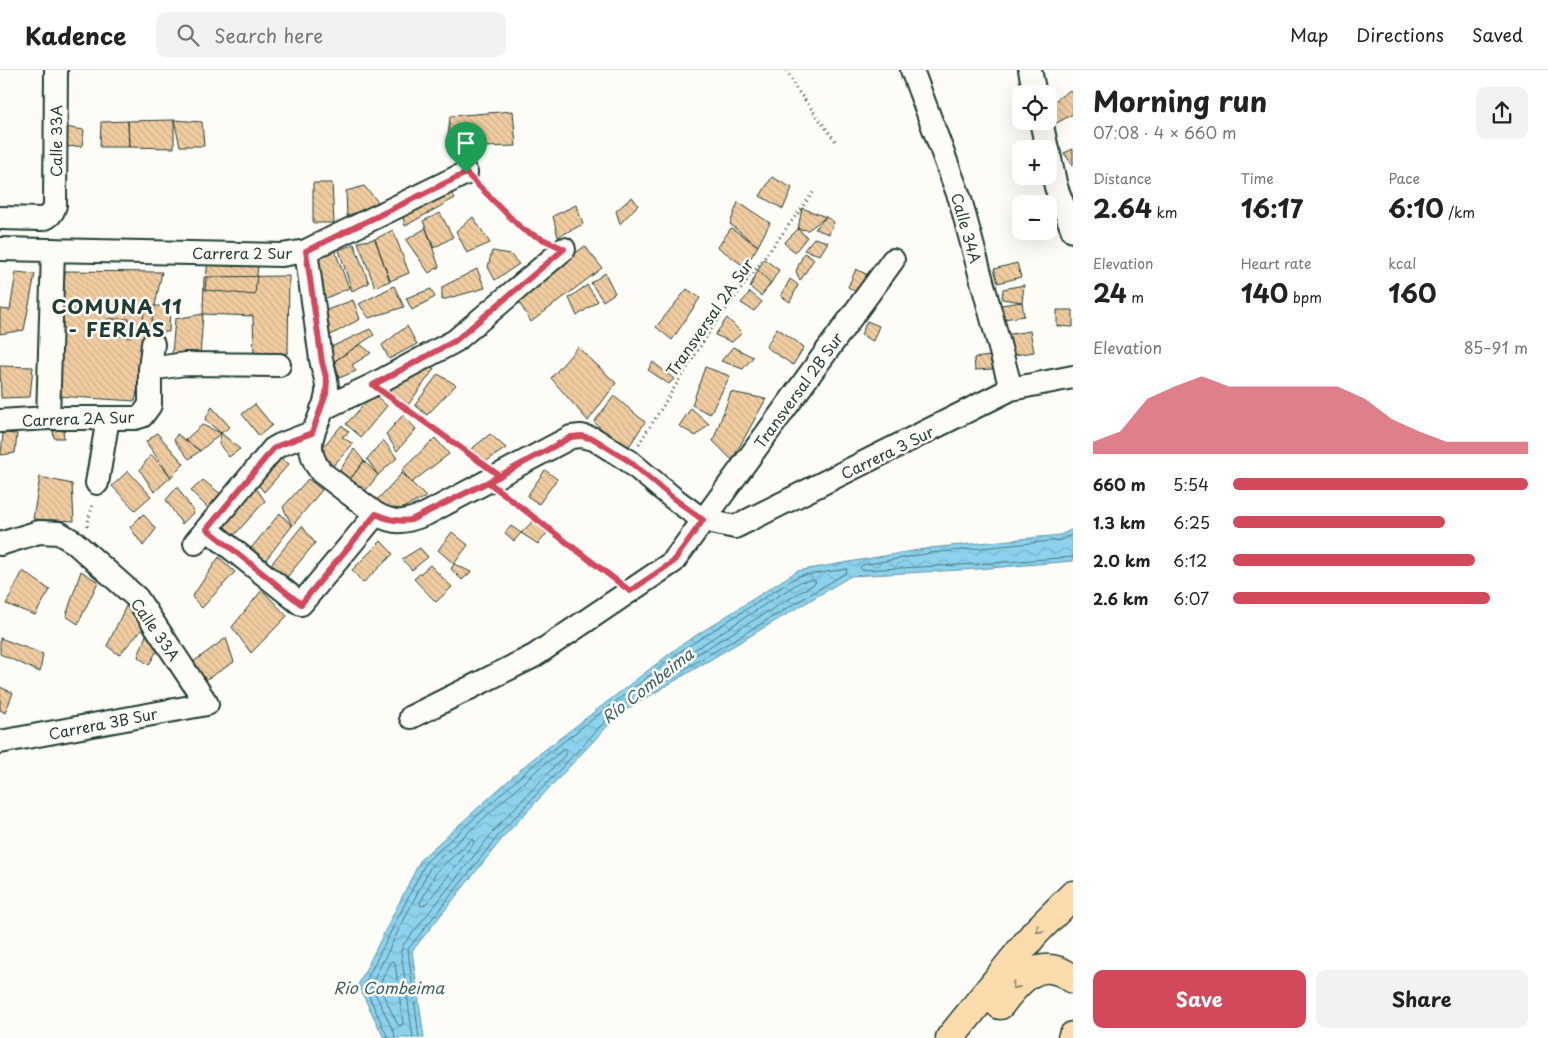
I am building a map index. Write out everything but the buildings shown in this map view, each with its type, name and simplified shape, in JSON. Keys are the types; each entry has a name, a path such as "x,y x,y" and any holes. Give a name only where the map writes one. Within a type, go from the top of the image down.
{"highway":[{"path":"950,1038 1035,933 1073,895"},
{"path":"974,1038 1015,985 1027,974 1044,969 1059,971 1073,979"}],"street":[{"name":"Calle 33A","path":"0,218 42,219 49,217 54,211 56,70"},
{"name":"Calle 34A","path":"912,70 960,199 1011,389"},
{"path":"1030,70 1033,85"},
{"name":"Carrera 2 Sur","path":"0,249 282,255 306,251 466,173"},
{"path":"1056,185 1073,231"},
{"path":"322,409 373,385 455,341 564,249"},
{"path":"48,418 53,250"},
{"path":"306,251 322,362 327,381 322,409 312,433 311,452 314,464 321,472 381,517 399,522 411,520 494,479 571,437 581,436 594,439 629,461 673,498 703,520"},
{"name":"Transversal 2B Sur","path":"630,591 673,562 893,260"},
{"path":"153,344 150,369 185,364 279,365"},
{"name":"Carrera 2A Sur","path":"0,421 48,418 135,418 142,416 150,405 150,369"},
{"name":"Carrera 3 Sur","path":"703,520 735,527 1011,389 1073,377"},
{"path":"98,483 108,418"},
{"path":"312,433 273,449 201,536 301,604 381,517"},
{"path":"0,544 39,532 67,538"},
{"name":"Calle 33A","path":"67,538 137,598 207,704"},
{"path":"411,717 534,656 630,591"},
{"name":"Carrera 3B Sur","path":"0,742 207,704"}],"path":[{"path":"787,70 795,88 836,143"},
{"path":"466,173 523,230 564,249"},
{"name":"Transversal 2A Sur","path":"629,461 712,328 815,190"},
{"path":"373,385 494,479 630,591"},
{"path":"67,538 89,523 98,483"}],"water":[{"name":"Rio Combeima","path":"1073,529 1073,561 978,569 851,576 619,714 506,834 412,951 424,1038 384,1038 358,985 421,859 529,762 681,645 797,571 930,548 1060,535"}],"district":[{"name":"COMUNA 11 - FERIAS","path":"117,318"}],"route":[{"path":"466,173 306,251 322,362 327,381 322,409 312,433 273,449 207,529 301,604 376,514 399,522 411,520 500,476 571,437 581,436 594,439 629,461 673,498 703,520 673,562 630,591 488,482 500,476 373,385 455,341 564,249 523,230 466,173"}],"water label":[{"name":"Río Combeima","path":"647,685"}]}
